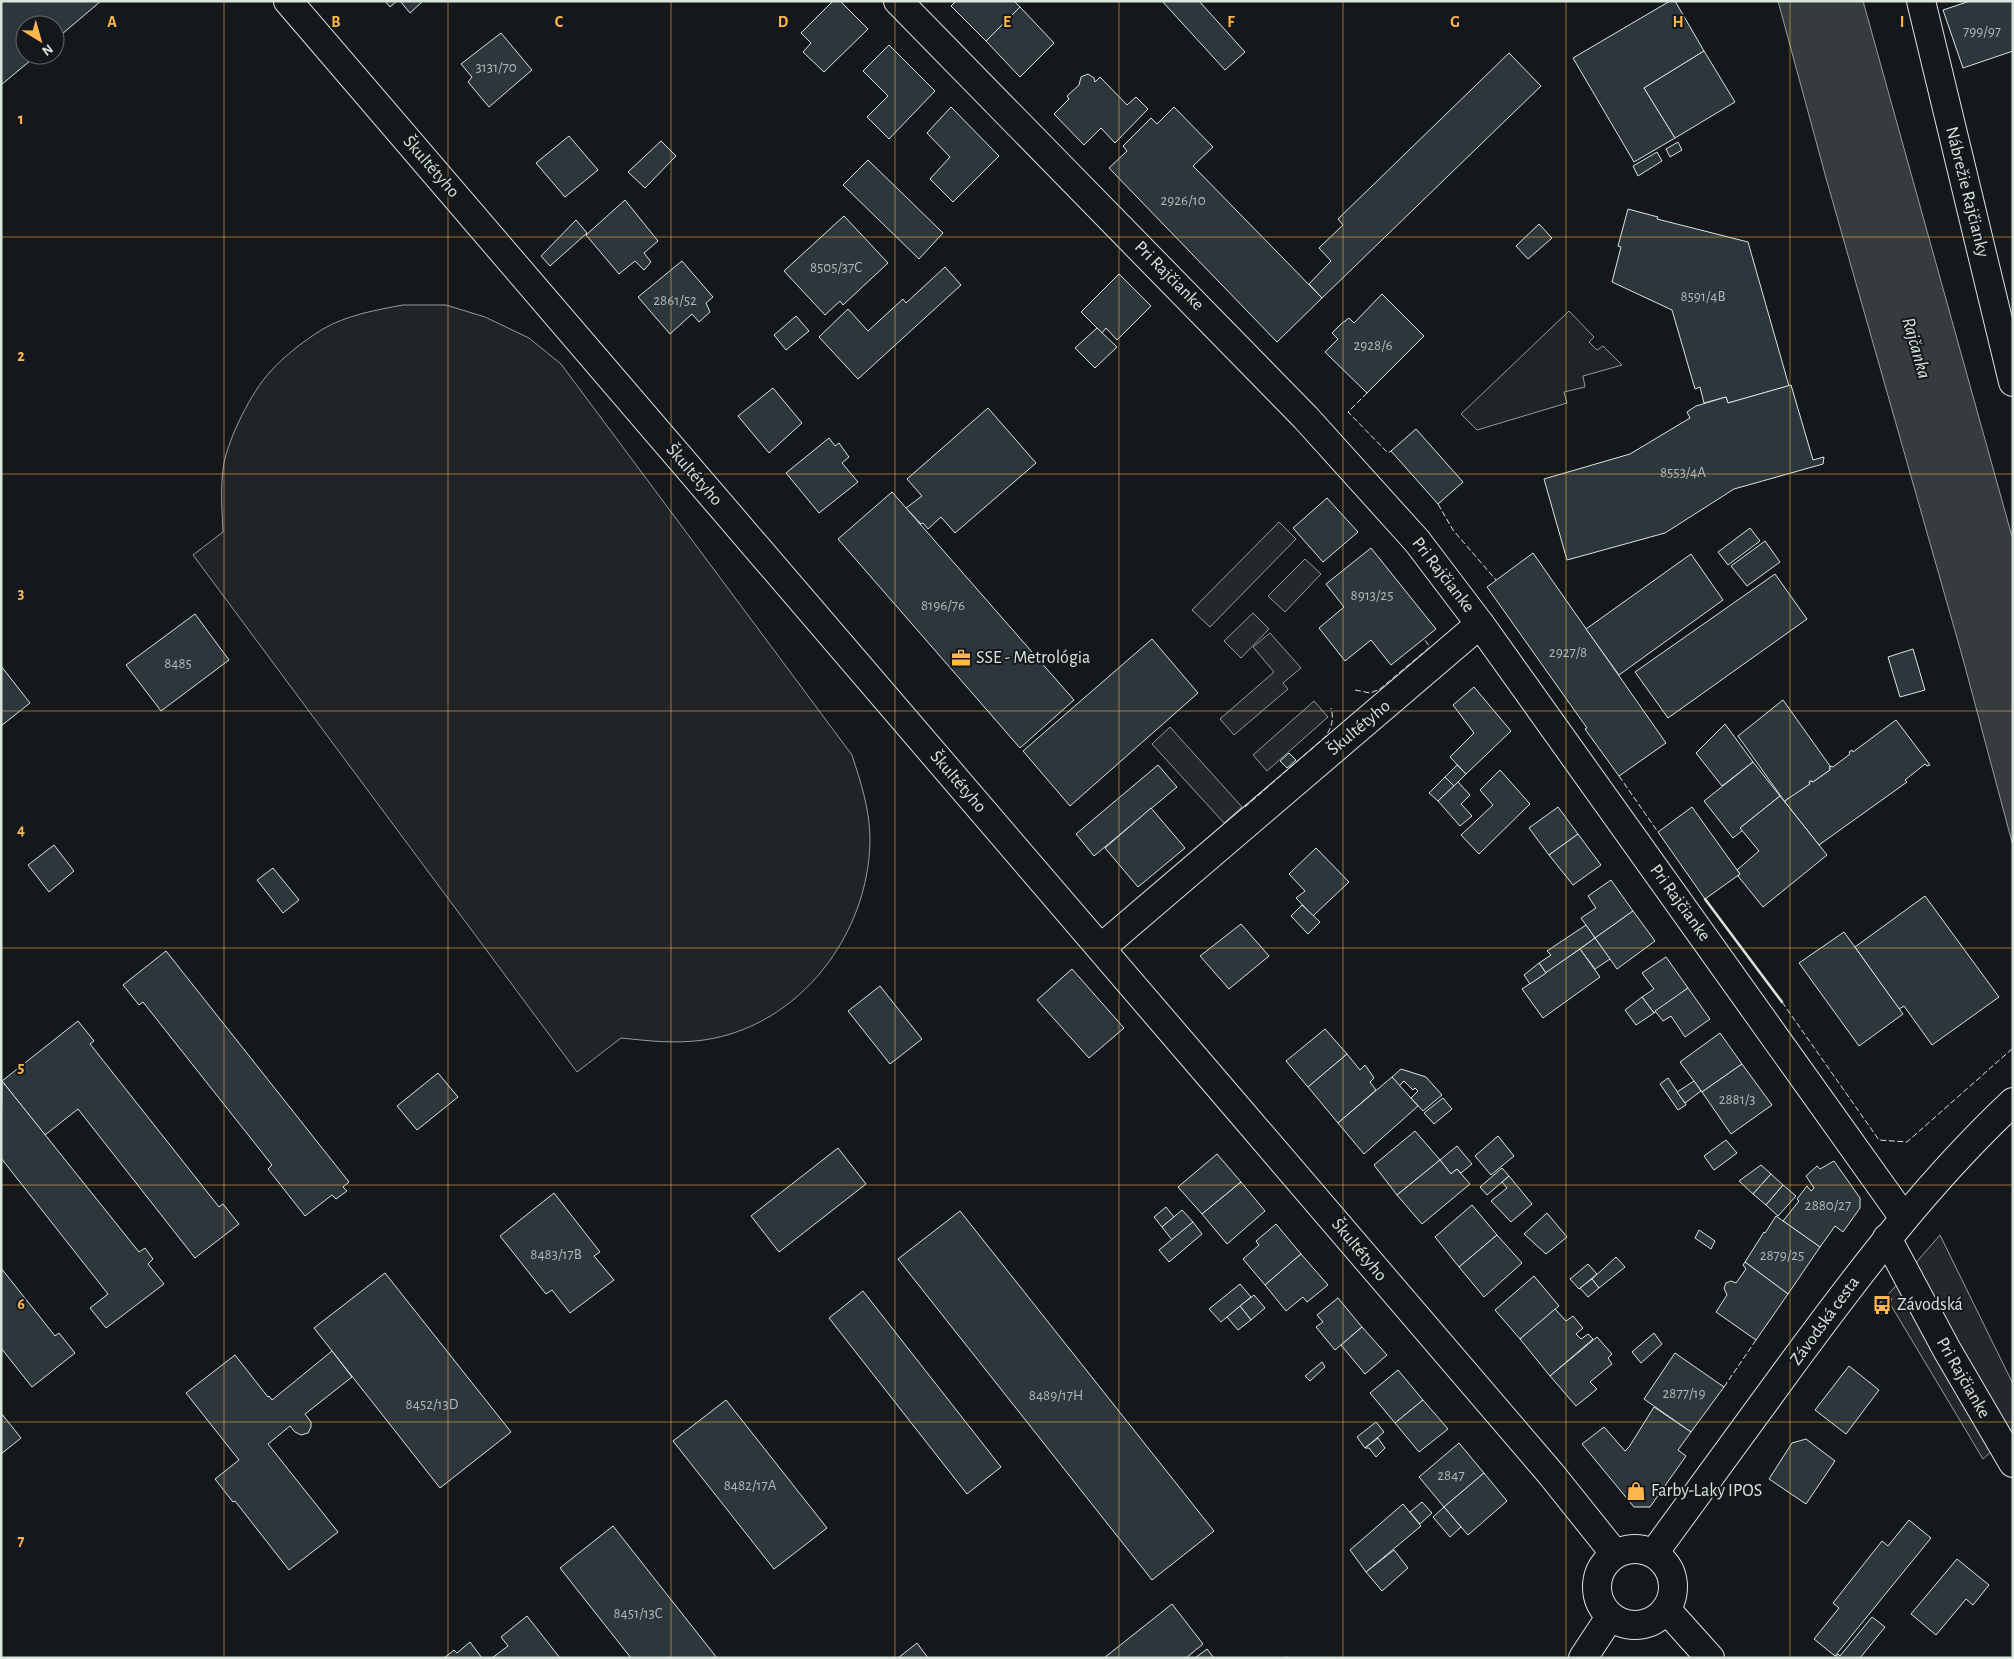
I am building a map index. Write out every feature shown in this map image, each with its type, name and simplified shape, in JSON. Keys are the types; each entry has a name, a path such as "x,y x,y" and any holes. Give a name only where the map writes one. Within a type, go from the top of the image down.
{"street":[{"name":"Škultétyho","path":"288,1 1551,1474 1615,1554"},
{"name":"Pri Rajčianke","path":"898,1 1306,418 1417,540 1480,624 1896,1228 1947,1350 2013,1463"},
{"name":"Nábrežie Rajčianky","path":"1920,1 2013,382"},
{"name":"Škultétyho","path":"1101,948 1480,624"},
{"name":"Závodská cesta","path":"1654,1553 1845,1293 1896,1228 1941,1175 2013,1102"},
{"path":"1628,1549 1641,1549 1654,1553 1669,1568 1673,1578 1674,1589 1666,1609 1655,1620 1640,1625 1624,1624 1610,1617 1602,1608 1597,1596 1596,1584 1599,1572 1605,1561 1615,1554 1628,1549"},
{"path":"1666,1609 1710,1658"},
{"path":"1583,1658 1610,1617"}],"shaded area":[{"path":"403,305 446,305 485,317 529,338 561,364 852,755 862,786 870,829 867,875 857,909 842,941 823,970 798,995 770,1016 739,1031 704,1040 672,1042 621,1038 577,1072 193,555 223,532 222,480 224,463 236,428 263,380 302,343 332,324 362,314"},
{"path":"1569,311 1594,337 1589,342 1597,350 1603,346 1622,365 1583,376 1585,387 1564,392 1567,403 1477,430 1461,414"},
{"path":"1279,522 1296,539 1210,627 1192,610"},
{"path":"1305,559 1321,574 1285,612 1268,596"},
{"path":"1253,613 1269,629 1241,658 1224,641"},
{"path":"1270,633 1301,668 1283,683 1288,689 1234,735 1220,719 1274,672 1253,647"},
{"path":"1314,701 1328,717 1267,771 1253,755"},
{"path":"1170,727 1242,807 1224,823 1152,744"},
{"path":"1940,1235 2013,1384 2013,1432 1983,1459 1886,1297"}],"water":[{"name":"Rajčanka","path":"1778,1 1863,1 2013,540 2013,846 1963,659 1826,178"}],"building":[{"path":"1,1 101,1 65,32 65,15 15,15 15,65 25,65 1,85"},
{"path":"385,1 397,1 390,7"},
{"path":"400,1 423,1 410,13"},
{"path":"833,1 840,1 868,29 824,72 803,52 811,43 801,33"},
{"path":"956,1 1014,1 1020,7 986,41 951,6"},
{"path":"1162,1 1199,1 1245,52 1225,70"},
{"path":"1670,1 1675,1 1704,51 1644,88 1675,138 1634,162 1573,58"},
{"path":"1970,1 2013,1 2013,51 1963,68 1943,10"},
{"path":"1020,7 1054,43 1020,77 986,41"},
{"path":"501,33 532,70 489,107 468,82 472,77 461,64"},
{"path":"889,45 935,91 889,139 867,117 888,96 863,71"},
{"path":"1704,51 1735,102 1675,138 1644,88"},
{"path":"1509,53 1541,86 1322,298 1309,284 1331,261 1319,248 1343,225 1338,219"},
{"path":"1088,74 1094,78 1095,82 1100,77 1127,105 1136,97 1148,109 1115,143 1101,128 1084,145 1054,114 1069,99 1067,96 1079,85 1081,77"},
{"path":"951,107 999,156 953,202 930,179 950,157 927,133"},
{"path":"1174,107 1213,147 1193,166 1322,298 1277,342 1109,168 1127,151 1123,146 1151,118 1157,124"},
{"path":"569,136 598,170 565,197 536,163"},
{"path":"661,141 676,156 645,188 628,172"},
{"path":"1678,142 1682,150 1670,157 1666,149"},
{"path":"1657,152 1662,161 1638,176 1633,166"},
{"path":"868,160 943,233 919,259 843,185"},
{"path":"625,200 658,241 644,253 651,262 644,270 635,261 619,274 586,235"},
{"path":"1628,209 1658,217 1657,219 1748,242 1789,386 1728,403 1726,397 1704,403 1700,387 1695,389 1672,310 1612,282 1621,247 1618,246"},
{"path":"844,216 888,263 843,305 840,301 825,315 784,271"},
{"path":"576,220 587,233 550,266 541,256"},
{"path":"1539,224 1552,238 1528,259 1516,246"},
{"path":"682,261 713,297 706,303 710,312 699,322 692,314 670,334 638,297"},
{"path":"945,267 961,285 858,379 819,337 848,309 868,331 903,299 906,303"},
{"path":"1119,274 1151,306 1117,340 1106,328 1102,333 1081,312"},
{"path":"1382,294 1424,336 1367,393 1325,352 1338,339 1332,333 1349,318 1354,323"},
{"path":"796,316 809,331 786,350 774,335"},
{"path":"1097,328 1117,347 1095,368 1075,348"},
{"path":"1791,385 1813,460 1824,457 1823,464 1734,489 1665,533 1567,560 1544,479 1630,454 1690,418 1687,412 1696,406 1726,397 1728,403"},
{"path":"773,388 802,423 769,453 738,416"},
{"path":"988,408 1036,463 955,533 941,517 928,529 906,508 922,496 907,479"},
{"path":"1416,429 1463,482 1438,504 1391,451"},
{"path":"829,438 835,446 839,443 849,457 842,463 858,482 819,513 786,473"},
{"path":"892,492 1074,700 1020,748 838,539"},
{"path":"1327,498 1358,532 1323,562 1293,528"},
{"path":"1750,528 1760,541 1728,565 1718,552"},
{"path":"1765,541 1780,562 1747,586 1731,566"},
{"path":"1371,548 1436,629 1391,665 1371,640 1345,661 1319,628 1344,607 1326,584"},
{"path":"1533,553 1666,743 1619,776 1487,587"},
{"path":"1691,554 1723,600 1619,675 1586,629"},
{"path":"1775,574 1807,619 1668,718 1635,672"},
{"path":"195,614 229,660 161,711 126,665"},
{"path":"1152,639 1198,693 1070,806 1023,751"},
{"path":"1913,649 1925,690 1900,697 1888,657"},
{"path":"1,666 30,703 1,726"},
{"path":"1474,687 1511,731 1466,774 1450,757 1474,733 1453,705"},
{"path":"1783,700 1830,766 1830,770 1813,782 1809,782 1810,784 1785,802 1738,736"},
{"path":"1896,720 1930,765 1927,766 1925,764 1905,780 1907,782 1819,845 1785,802 1786,800 1810,784 1809,782 1813,782 1830,770 1830,766 1833,767 1850,754 1849,752 1852,750 1853,752"},
{"path":"1725,724 1753,762 1722,786 1696,753"},
{"path":"1289,753 1296,760 1287,768 1280,761"},
{"path":"1753,762 1780,796 1740,828 1743,830 1733,838 1704,801"},
{"path":"1158,765 1177,787 1094,856 1076,834"},
{"path":"1457,765 1466,774 1454,786 1445,777"},
{"path":"1500,770 1530,804 1479,854 1461,835 1493,805 1480,790"},
{"path":"1445,777 1454,786 1438,801 1429,793"},
{"path":"1458,782 1470,795 1461,804 1472,816 1460,826 1438,801"},
{"path":"1780,796 1827,855 1763,907 1738,876 1740,874 1737,870 1759,851 1740,828"},
{"path":"1558,807 1578,834 1549,855 1529,828"},
{"path":"1692,807 1740,874 1705,899 1658,832"},
{"path":"1151,808 1185,848 1138,887 1105,848"},
{"path":"1578,834 1601,865 1573,885 1549,855"},
{"path":"54,845 74,871 49,892 28,865"},
{"path":"1316,848 1349,882 1313,916 1296,898 1305,891 1289,874"},
{"path":"273,868 299,900 283,913 257,880"},
{"path":"1611,880 1633,911 1595,938 1581,918 1596,908 1588,896"},
{"path":"1925,896 1999,997 1932,1045 1904,1006 1899,1009 1855,947"},
{"path":"1302,905 1320,922 1308,934 1291,916"},
{"path":"1633,911 1655,941 1617,969 1595,938"},
{"path":"1241,924 1269,956 1229,989 1200,956"},
{"path":"1586,925 1595,938 1546,973 1539,963 1551,955 1547,951"},
{"path":"1844,932 1903,1014 1859,1046 1799,963"},
{"path":"1595,938 1610,959 1595,969 1580,949"},
{"path":"1580,949 1600,977 1543,1018 1522,989"},
{"path":"166,951 349,1182 343,1187 347,1191 336,1199 332,1195 305,1216 268,1169 272,1165 143,1002 139,1005 123,985"},
{"path":"1666,957 1688,988 1654,1013 1642,997 1654,989 1642,973"},
{"path":"1539,963 1546,973 1530,984 1524,975"},
{"path":"1072,969 1124,1028 1089,1058 1037,1000"},
{"path":"880,986 922,1039 890,1064 848,1011"},
{"path":"1688,988 1710,1019 1685,1037 1671,1016 1663,1021 1655,1011"},
{"path":"1642,997 1654,1013 1636,1025 1625,1010"},
{"path":"78,1021 94,1041 90,1044 219,1207 223,1204 239,1224 195,1258 78,1109 45,1135 2,1081"},
{"path":"1325,1029 1347,1054 1308,1087 1286,1061"},
{"path":"1720,1033 1742,1064 1702,1092 1680,1062"},
{"path":"1347,1054 1360,1070 1365,1065 1374,1078 1370,1082 1376,1090 1338,1123 1308,1087"},
{"path":"1742,1064 1772,1105 1731,1134 1702,1092"},
{"path":"1401,1069 1426,1077 1442,1095 1423,1111 1411,1098 1418,1091 1415,1088 1413,1090 1404,1081 1399,1086 1392,1077"},
{"path":"438,1073 458,1097 417,1130 397,1106"},
{"path":"1392,1077 1418,1106 1364,1154 1338,1123"},
{"path":"1668,1078 1686,1105 1678,1110 1660,1084"},
{"path":"2,1081 139,1252 145,1248 153,1259 148,1264 164,1284 106,1328 90,1308 108,1294 1,1158"},
{"path":"1694,1081 1701,1091 1685,1103 1677,1092"},
{"path":"1443,1098 1452,1109 1434,1124 1424,1113"},
{"path":"1415,1131 1440,1160 1397,1195 1374,1165"},
{"path":"1498,1136 1514,1156 1491,1175 1475,1156"},
{"path":"1726,1140 1737,1153 1714,1170 1704,1156"},
{"path":"1457,1146 1472,1164 1461,1173 1457,1169 1451,1174 1440,1160"},
{"path":"838,1148 866,1184 779,1252 751,1216"},
{"path":"1217,1154 1241,1182 1202,1214 1178,1187"},
{"path":"1440,1160 1451,1174 1457,1169 1470,1184 1422,1224 1397,1195"},
{"path":"1834,1161 1860,1198 1860,1208 1843,1232 1835,1226 1820,1247 1783,1221 1799,1201 1797,1199 1807,1186 1811,1191 1814,1188 1806,1176 1817,1166 1820,1169"},
{"path":"1761,1165 1771,1174 1753,1194 1739,1181"},
{"path":"1502,1168 1509,1176 1487,1195 1480,1187"},
{"path":"1771,1174 1783,1185 1766,1205 1753,1194"},
{"path":"1509,1176 1532,1204 1511,1222 1491,1201 1507,1188 1502,1182"},
{"path":"1241,1182 1265,1211 1227,1244 1202,1214"},
{"path":"1783,1185 1796,1196 1778,1216 1766,1205"},
{"path":"554,1193 600,1252 594,1256 614,1280 570,1313 552,1290 546,1294 500,1236"},
{"path":"1472,1205 1497,1235 1459,1267 1435,1237"},
{"path":"1166,1207 1174,1217 1162,1227 1154,1217"},
{"path":"1182,1210 1193,1222 1172,1240 1162,1227"},
{"path":"960,1211 1214,1531 1152,1580 898,1259"},
{"path":"1547,1213 1567,1237 1546,1254 1524,1234"},
{"path":"1776,1216 1820,1247 1788,1294 1745,1262"},
{"path":"1193,1222 1202,1234 1169,1262 1159,1250"},
{"path":"1276,1224 1301,1254 1265,1285 1243,1259 1259,1245 1256,1241"},
{"path":"1699,1230 1715,1241 1711,1249 1695,1238"},
{"path":"1497,1235 1522,1263 1484,1297 1459,1267"},
{"path":"1301,1254 1328,1285 1307,1302 1303,1297 1286,1311 1265,1285"},
{"path":"1616,1257 1625,1267 1599,1288 1592,1279"},
{"path":"1745,1262 1788,1294 1756,1340 1716,1312 1727,1295 1724,1288 1726,1283 1731,1281 1736,1283 1746,1269 1743,1265"},
{"path":"1588,1264 1597,1274 1579,1289 1570,1279"},
{"path":"1,1268 55,1336 59,1333 75,1353 32,1387 1,1348"},
{"path":"385,1273 511,1432 440,1488 314,1328"},
{"path":"1534,1276 1559,1306 1520,1339 1495,1310"},
{"path":"1592,1279 1599,1288 1588,1297 1580,1288"},
{"path":"1240,1284 1251,1297 1221,1322 1209,1309"},
{"path":"863,1291 1001,1467 967,1494 829,1318"},
{"path":"1254,1295 1265,1308 1251,1320 1240,1306"},
{"path":"1886,1295 1892,1299 1879,1316 1873,1312"},
{"path":"1338,1298 1362,1327 1335,1350 1316,1327 1323,1322 1317,1315"},
{"path":"1240,1306 1251,1320 1238,1330 1227,1317"},
{"path":"1555,1309 1566,1321 1573,1316 1583,1328 1576,1334 1581,1339 1588,1334 1593,1339 1550,1376 1520,1339"},
{"path":"1362,1327 1387,1355 1365,1374 1341,1345"},
{"path":"1654,1333 1662,1344 1641,1363 1632,1352"},
{"path":"1597,1337 1612,1354 1608,1358 1612,1364 1590,1382 1597,1389 1576,1406 1550,1376"},
{"path":"332,1351 352,1377 305,1414 311,1422 308,1433 301,1435 290,1426 268,1444 338,1532 289,1570 235,1501 233,1502 215,1479 239,1460 186,1393 235,1355 272,1400"},
{"path":"1675,1353 1724,1387 1691,1432 1644,1399"},
{"path":"1322,1362 1325,1367 1310,1381 1305,1376"},
{"path":"1849,1366 1879,1390 1846,1434 1815,1410"},
{"path":"1398,1370 1423,1400 1395,1423 1370,1393"},
{"path":"726,1400 827,1528 774,1569 673,1441"},
{"path":"1423,1400 1448,1429 1419,1452 1395,1423"},
{"path":"1654,1407 1691,1432 1678,1450 1686,1456 1650,1507 1634,1507 1582,1444 1604,1427 1625,1451"},
{"path":"1,1413 21,1438 1,1454"},
{"path":"1376,1422 1384,1432 1365,1448 1357,1437"},
{"path":"1378,1438 1385,1448 1376,1457 1369,1448 1365,1448"},
{"path":"1806,1439 1835,1461 1806,1504 1769,1479 1792,1443"},
{"path":"1459,1443 1484,1473 1444,1507 1419,1477"},
{"path":"1484,1473 1507,1501 1468,1535 1444,1507"},
{"path":"1422,1502 1432,1513 1420,1524 1410,1512"},
{"path":"1403,1504 1421,1526 1366,1572 1350,1550"},
{"path":"1444,1507 1461,1527 1450,1537 1433,1517"},
{"path":"1909,1520 1931,1538 1835,1656 1814,1639 1839,1608 1833,1603 1882,1541 1888,1546"},
{"path":"613,1526 717,1658 631,1658 560,1568"},
{"path":"1394,1550 1408,1568 1382,1591 1366,1572"},
{"path":"1957,1559 1989,1585 1973,1605 1966,1599 1936,1635 1911,1614"},
{"path":"1172,1604 1203,1644 1186,1658 1104,1658"},
{"path":"527,1616 560,1658 492,1658 508,1646 501,1637"},
{"path":"1872,1617 1885,1627 1860,1658 1835,1658 1838,1654 1840,1656"},
{"path":"470,1642 482,1658 444,1658 454,1650 457,1653"},
{"path":"917,1643 928,1658 898,1658"},
{"path":"1207,1649 1214,1658 1195,1658"}],"fence":[{"path":"1367,393 1348,412 1388,453 1391,451"},
{"path":"1438,504 1453,530 1496,580"},
{"path":"1355,690 1370,693 1380,689 1430,647 1424,639"},
{"path":"1245,807 1325,737 1332,723 1331,708"},
{"path":"1619,776 1658,832"},
{"path":"1782,1002 1879,1140 1907,1142 2013,1048"},
{"path":"1724,1387 1756,1340"}],"wall":[{"path":"1705,899 1782,1002"}],"place":[{"name":"SSE - Metrológia","path":"961,658"},
{"name":"Závodská","path":"1882,1305"},
{"name":"Farby-Laky IPOS","path":"1636,1491"}]}
